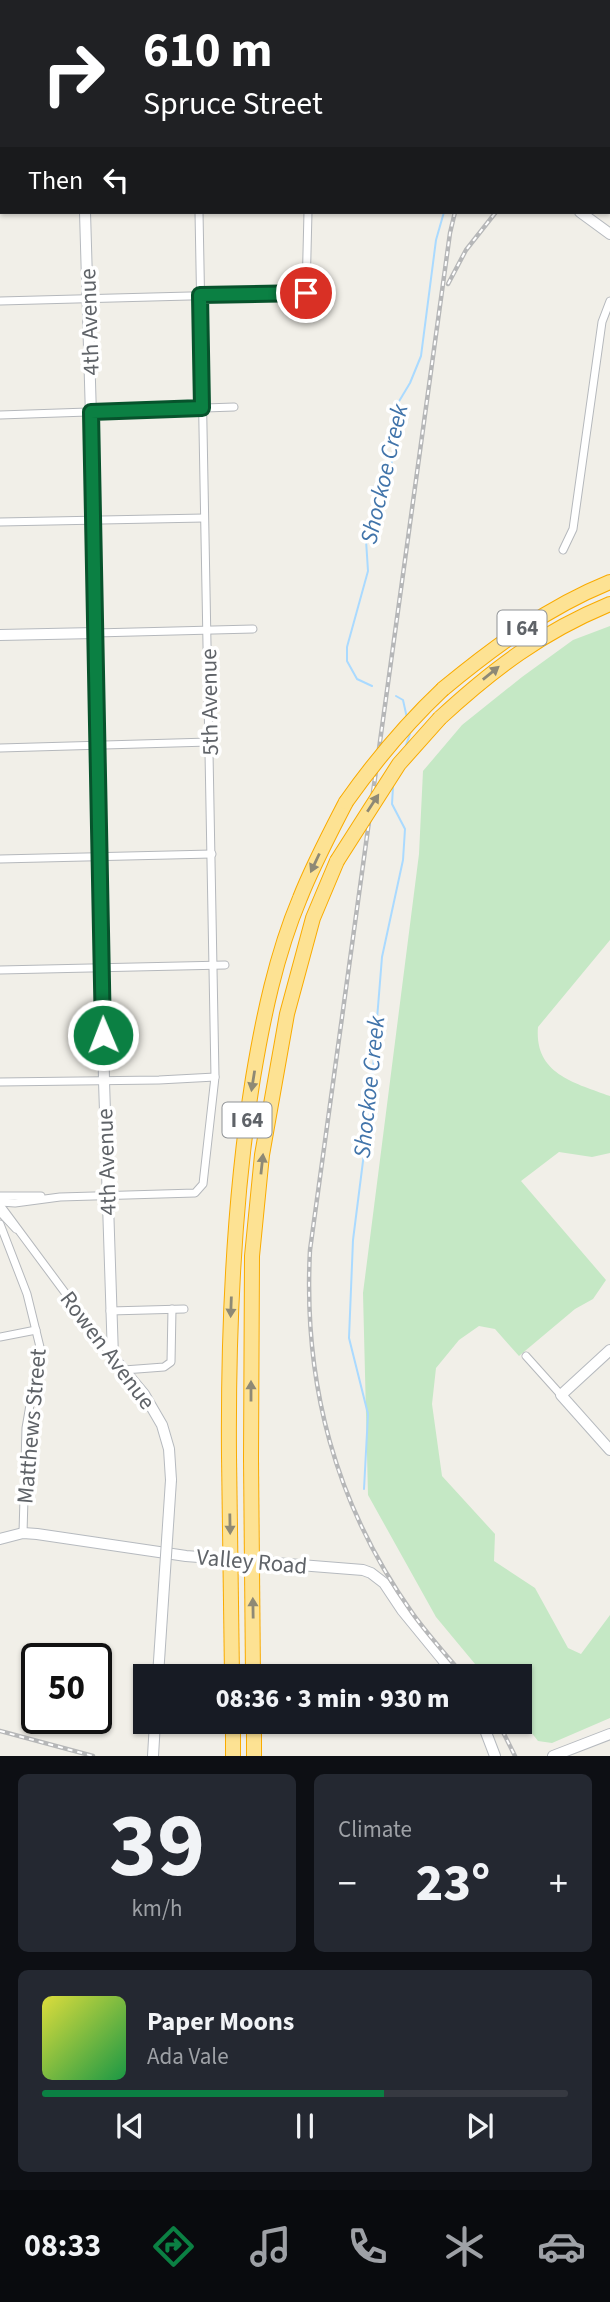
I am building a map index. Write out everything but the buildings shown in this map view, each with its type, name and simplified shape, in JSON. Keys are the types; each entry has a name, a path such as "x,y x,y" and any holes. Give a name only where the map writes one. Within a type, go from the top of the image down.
{"highway":[{"name":"I 64","path":"232,1664 229,1366 235,1221 244,1137 259,1044 278,966 299,900 346,802 375,761 420,710 489,651 524,627 568,601 610,582"},
{"name":"I 64","path":"253,1664 252,1256 262,1155 287,1014 313,918 337,861 399,764 440,718 481,681 531,644 565,624 610,604"},
{"path":"233,1734 233,1756"},
{"path":"254,1734 254,1756"}],"main road":[{"name":"4th Avenue","path":"85,214 104,1080 113,1357"},
{"path":"583,214 610,234"},
{"path":"0,635 94,633"},
{"path":"610,1350 561,1395 610,1450"},
{"name":"Rowen Avenue","path":"113,1357 144,1394 162,1425 171,1461 159,1664"},
{"name":"Valley Road","path":"0,1539 23,1533 186,1556 363,1570 384,1583 402,1610 446,1664"},
{"path":"153,1756 154,1734"},
{"path":"487,1734 495,1756"},
{"path":"553,1756 609,1737"}],"street":[{"name":"5th Avenue","path":"107,1196 199,1191 203,1184 215,1077 199,214"},
{"path":"0,301 306,293 308,214"},
{"path":"563,551 573,529 602,322 610,301"},
{"path":"0,415 234,407"},
{"path":"0,522 204,518"},
{"path":"94,633 254,629"},
{"path":"0,748 209,742"},
{"path":"0,859 212,854"},
{"path":"0,970 225,965"},
{"path":"0,1082 215,1077"},
{"path":"0,1196 59,1197"},
{"path":"0,1203 59,1197 107,1196"},
{"name":"Rowen Avenue","path":"0,1203 113,1357"},
{"name":"Rowen Avenue","path":"0,1212 20,1231"},
{"name":"Matthews Street","path":"0,1224 2,1237 27,1294 39,1354 26,1428 23,1533"},
{"path":"124,1370 164,1367 173,1360 172,1309"},
{"path":"110,1311 184,1309"},
{"path":"0,1337 36,1330"},
{"path":"526,1356 561,1395"}],"green space":[{"path":"610,626 610,940 538,1027 539,1043 543,1056 559,1074 610,1096 610,1153 592,1157 559,1152 521,1181 606,1280 593,1299 575,1309 519,1356 495,1329 479,1326 459,1340 436,1368 432,1404 442,1476 495,1534 494,1561 535,1588 568,1648 581,1654 610,1615 610,1718 552,1743 538,1741 532,1733 532,1664 475,1664 436,1617 368,1495 363,1293 419,854 423,771 462,725 573,640"}],"waterway":[{"name":"Shockoe Creek","path":"372,686 357,679 347,661 347,647 368,571 366,540 371,514 382,503 395,448 392,426 395,408 410,383 421,356 436,240 443,214"},
{"name":"Shockoe Creek","path":"396,696 403,700 407,718"},
{"name":"Shockoe Creek","path":"406,745 410,734"},
{"name":"Shockoe Creek","path":"364,1489 368,1414 349,1338 353,1240 370,1106 382,957 403,860 405,829 392,804 393,787"}],"railway":[{"path":"454,1664 413,1614 386,1572 363,1530 344,1486 319,1395 309,1300 310,1250 455,214"},
{"path":"448,284 466,250 494,214"},
{"path":"0,1731 93,1756"},
{"path":"504,1734 515,1756"}],"route":[{"path":"103,1035 91,412 202,408 200,295 306,293"}]}
